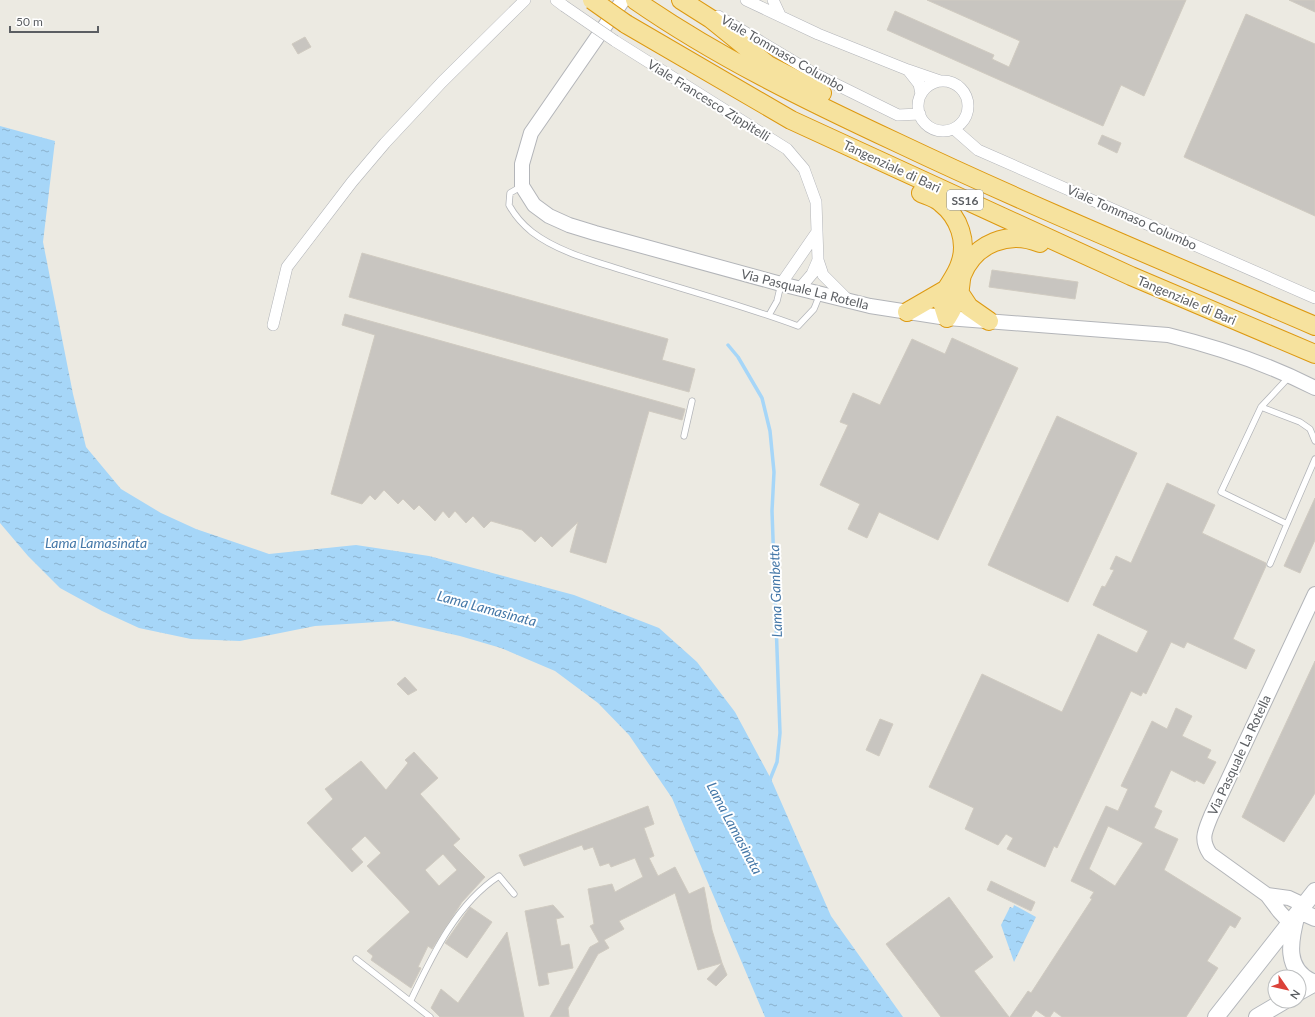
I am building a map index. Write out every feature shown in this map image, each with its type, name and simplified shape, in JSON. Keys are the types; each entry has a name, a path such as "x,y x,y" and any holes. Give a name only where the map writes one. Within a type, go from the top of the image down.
{"highway":[{"name":"Tangenziale di Bari","path":"592,0 626,24 791,120 1131,276 1315,354"},
{"path":"681,0 710,19 768,65 852,108 872,132"},
{"name":"Tangenziale di Bari","path":"633,1 766,79 872,132 955,170 1315,326"},
{"path":"882,162 902,184 940,202 952,213 963,238 963,251 960,264 954,278 952,291"},
{"path":"947,318 941,299 952,291 968,262 986,245 1011,237 1028,238 1088,265 1131,276"},
{"path":"907,312 952,291"},
{"path":"952,291 969,307 989,321"}],"main road":[{"path":"1216,1017 1315,891"},
{"path":"1297,914 1306,914 1315,918"},
{"path":"1297,914 1290,940 1291,954 1296,967 1304,978 1315,983"},
{"path":"1257,1017 1270,1009"}],"street":[{"path":"273,325 287,267 352,182 385,143 442,82 525,0"},
{"name":"Viale Tommaso Columbo","path":"692,0 813,73 898,115 920,114"},
{"path":"746,0 818,34 908,70 940,81 955,84 966,96 968,103 965,118 954,129 942,131 930,127 924,122 920,114 919,101 922,94 933,84 940,81"},
{"path":"773,0 780,15"},
{"path":"522,186 522,164 530,133 633,1"},
{"name":"Viale Francesco Zippitelli","path":"560,3 615,41 787,149 804,169 816,202 818,260"},
{"path":"908,70 918,84 922,94"},
{"name":"Viale Tommaso Columbo","path":"954,129 978,150 1315,298"},
{"name":"Via Pasquale La Rotella","path":"522,186 534,205 549,216 569,225 820,294 907,312 947,318 1168,335 1201,343 1289,376 1315,388"},
{"path":"781,284 817,232"},
{"path":"800,288 812,274 818,260"},
{"path":"818,260 823,275 847,300"},
{"name":"Via Pasquale La Rotella","path":"1268,895 1210,854 1204,845 1205,833 1226,783 1315,594"},
{"path":"1268,895 1278,911 1297,914"},
{"path":"1268,895 1289,898 1297,914"}],"lane":[{"path":"522,186 510,193 508,205 518,221 533,233 555,246 606,265 768,315 798,326 814,309 820,294"},
{"path":"768,315 777,301 781,284"},
{"path":"1287,524 1221,492 1261,406 1289,376"},
{"path":"684,436 692,401"},
{"path":"1261,406 1300,422 1310,429 1315,441"},
{"path":"1270,564 1315,459"},
{"path":"411,1000 434,952 452,925 484,886 499,876 514,894"},
{"path":"356,959 411,1000 430,1017"}],"water":[{"name":"Lama Lamasinata","path":"0,126 55,141 43,242 73,394 86,447 121,489 161,513 196,529 269,554 356,545 429,556 574,595 659,628 697,662 735,712 771,779 831,916 903,1017 765,1017 672,798 629,735 598,703 555,671 501,648 460,636 393,621 315,626 240,641 191,639 139,628 102,611 60,588 28,556 0,523"},
{"path":"1014,905 1036,917 1014,962 1001,925 1010,907 1013,908"}],"building":[{"path":"927,0 1186,0 1144,96 1121,85 1103,126 887,30 895,11 994,55 992,59 1009,67 1020,41"},
{"path":"1289,0 1315,0 1315,12"},
{"path":"1246,14 1315,44 1315,216 1184,157"},
{"path":"305,37 311,47 298,54 292,44"},
{"path":"1102,135 1121,143 1117,153 1098,144"},
{"path":"362,253 668,339 662,360 695,369 689,392 349,297"},
{"path":"992,270 1078,282 1075,299 989,287"},
{"path":"345,314 685,409 682,420 649,411 606,563 570,552 578,522 552,547 541,536 535,542 522,530 491,521 484,528 473,516 466,523 455,511 449,518 443,511 435,521 419,505 414,510 403,499 398,504 384,490 375,500 370,495 362,504 331,494 375,335 342,325"},
{"path":"952,338 1018,368 938,540 879,512 867,538 848,529 860,504 820,485 848,425 840,422 853,393 880,405 912,339 945,354"},
{"path":"1057,416 1137,453 1068,602 988,565"},
{"path":"1167,483 1215,505 1202,533 1266,563 1233,639 1255,650 1246,669 1187,642 1184,648 1171,642 1146,694 1143,692 1141,696 1131,691 1057,848 1054,846 1045,867 1007,849 1013,838 1006,834 998,845 965,829 974,808 929,787 982,674 1062,712 1098,634 1137,653 1148,631 1093,605 1102,586 1105,587 1114,570 1110,569 1116,556 1131,563"},
{"path":"1315,498 1315,540 1300,573 1284,566"},
{"path":"1315,661 1315,793 1284,842 1242,817"},
{"path":"405,677 417,690 408,695 397,684"},
{"path":"1176,708 1192,716 1182,736 1211,750 1207,758 1216,762 1204,784 1196,780 1195,782 1171,770 1154,807 1162,811 1154,828 1178,839 1164,870 1241,918 1235,928 1230,925 1207,961 1218,968 1186,1017 1062,1017 1054,1011 1050,1017 1046,1017 1036,1010 1031,1017 1010,1017 1028,991 1031,993 1092,899 1090,898 1094,892 1071,881 1106,806 1118,811 1128,789 1121,786 1152,721 1167,729","holes":["1108,826 1143,843 1115,886 1089,869"]},
{"path":"880,719 893,724 879,756 866,750"},
{"path":"414,752 438,778 420,794 460,839 453,845 485,877 462,902 432,949 428,946 418,967 421,968 411,988 371,960 373,956 367,951 410,912 367,866 381,853 365,836 351,849 363,862 352,872 307,823 333,799 325,789 361,761 386,790 408,763 405,760","holes":["443,854 457,870 439,886 425,870"]},
{"path":"648,806 654,824 644,828 654,856 649,858 658,876 675,867 689,894 704,887 712,930 722,963 698,970 675,893 619,921 624,929 604,940 609,948 598,954 568,1008 569,1017 550,1017 590,947 599,942 590,926 594,924 588,889 612,884 615,892 643,877 635,858 611,867 609,863 600,866 593,847 584,850 582,845 524,866 519,855"},
{"path":"991,881 1035,902 1031,911 987,890"},
{"path":"949,897 993,957 974,971 1009,1017 941,1017 886,944"},
{"path":"553,905 564,917 556,919 561,946 569,944 573,968 547,973 549,984 539,986 525,911"},
{"path":"470,907 492,922 467,958 445,943"},
{"path":"507,932 524,1017 440,1017 431,1008 441,989 458,1003"},
{"path":"722,963 727,975 716,986 707,979"}],"waterway":[{"name":"Lama Gambetta","path":"728,345 738,357 762,398 770,431 774,472 772,511 780,733 777,762 769,782"}]}
